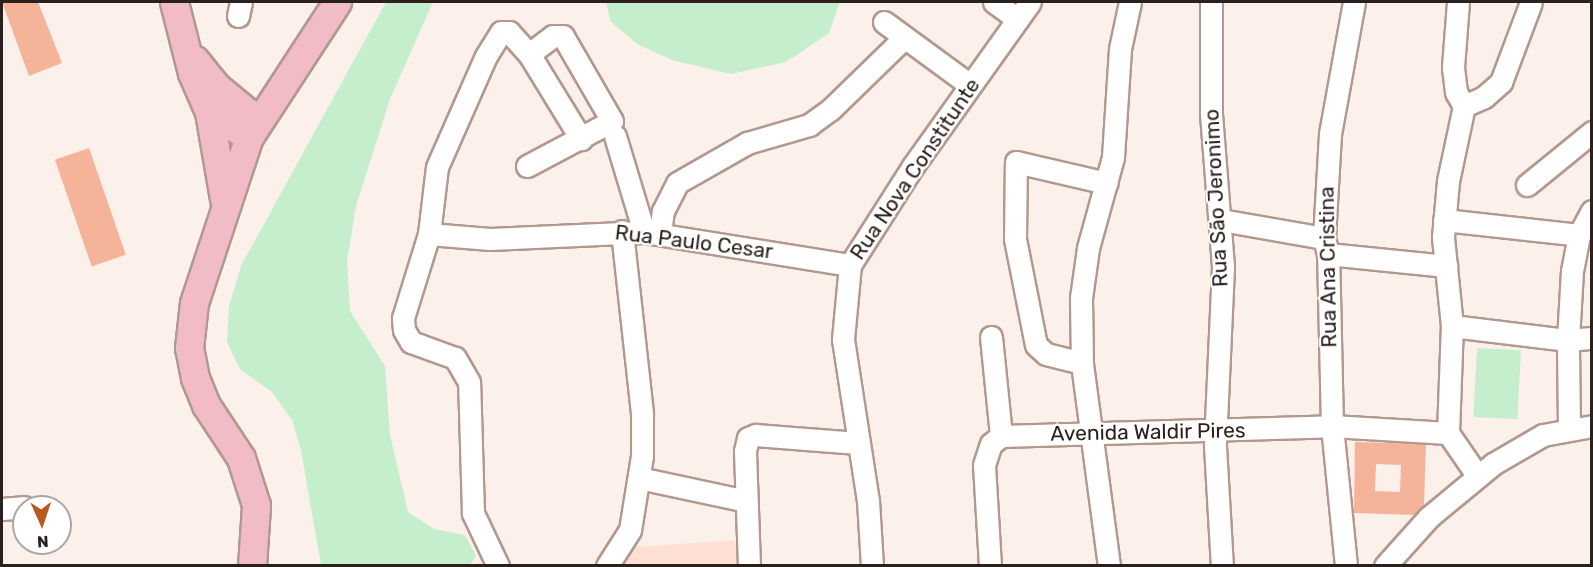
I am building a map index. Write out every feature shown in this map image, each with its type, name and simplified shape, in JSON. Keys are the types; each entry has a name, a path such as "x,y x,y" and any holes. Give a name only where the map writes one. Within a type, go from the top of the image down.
{"main road":[{"path":"174,2 184,40 204,72 217,103 224,202"},
{"path":"252,566 257,523 252,484 241,458 199,392 189,348 194,303 224,202 254,129 337,2"},
{"path":"217,103 280,89"},
{"path":"217,103 254,129"}],"street":[{"path":"994,2 1017,19"},
{"name":"Rua Nova Constitunte","path":"872,566 868,501 857,443 843,339 850,266 970,85 1030,2"},
{"path":"1109,566 1082,363 1082,283 1107,183 1117,124 1120,49 1130,2"},
{"name":"Rua São Jeronimo","path":"1211,2 1211,114 1223,267 1215,431 1222,566"},
{"name":"Rua Ana Cristina","path":"1346,566 1332,426 1326,246 1330,134 1354,2"},
{"path":"1458,2 1452,60 1456,92 1464,106 1444,220 1452,326 1448,433 1477,475"},
{"path":"1464,106 1484,97 1501,82 1531,2"},
{"path":"884,22 970,85"},
{"path":"498,566 473,513 469,382 455,358 411,342 404,330 409,295 429,234 437,167 486,56 501,32 509,32 530,54 581,139"},
{"path":"530,54 554,36 563,36 611,117 613,130 652,233"},
{"path":"652,233 677,183 747,143 814,121 904,38"},
{"path":"527,165 581,139 613,130"},
{"path":"1527,185 1592,132"},
{"path":"1082,363 1046,354 1036,345 1015,239 1016,162 1107,183"},
{"path":"1569,428 1568,340 1572,272 1579,236 1592,211"},
{"path":"1221,220 1326,246 1446,266"},
{"path":"1444,220 1579,236"},
{"path":"607,566 630,530 639,478 642,413 622,231"},
{"name":"Rua Paulo Cesar","path":"429,234 490,239 622,231 652,233 850,266"},
{"path":"1452,326 1568,340 1592,338"},
{"path":"990,566 984,465 991,444 1001,436 991,337"},
{"name":"Avenida Waldir Pires","path":"1001,436 1332,426 1448,433"},
{"path":"1385,566 1429,517 1477,475 1518,448 1569,428 1592,426"},
{"path":"749,566 745,446 751,435 857,443"},
{"path":"639,478 746,501"}],"shaded area":[{"path":"735,540 739,565 621,566 635,547"}],"green space":[{"path":"386,2 433,2 390,99 356,206 347,261 350,311 385,366 390,435 408,512 434,529 465,535 476,556 470,565 321,565 301,450 292,420 272,392 240,369 227,342 229,306 241,266"},
{"path":"606,2 840,2 829,33 786,62 731,74 672,60 637,44 611,22"},
{"path":"1477,348 1521,350 1517,419 1473,417"}],"building":[{"path":"2,2 38,2 62,63 29,76"},
{"path":"89,148 126,255 92,267 55,160"},
{"path":"1355,442 1426,444 1424,505 1414,515 1354,513","holes":["1376,464 1401,465 1400,492 1375,491"]}]}
